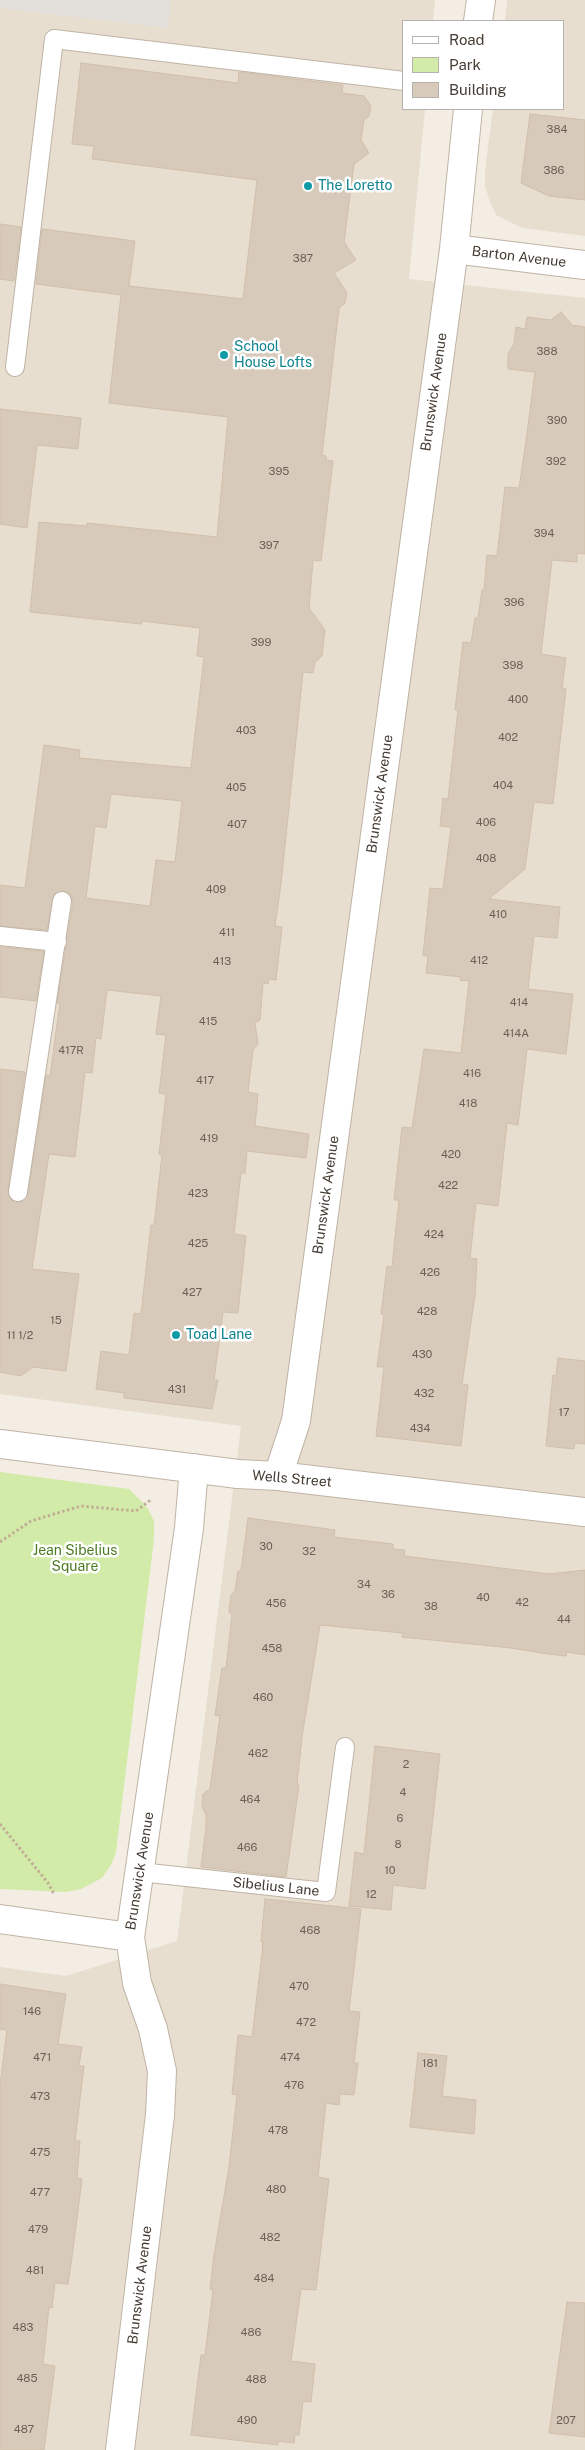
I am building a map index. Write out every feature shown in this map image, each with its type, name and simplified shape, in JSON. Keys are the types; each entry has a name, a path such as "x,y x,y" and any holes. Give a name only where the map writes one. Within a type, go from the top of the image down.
{"street":[{"path":"478,20 481,0"},
{"name":"Brunswick Avenue","path":"278,1476 296,1422 454,250 468,110"},
{"name":"Barton Avenue","path":"454,250 585,265"},
{"name":"Wells Street","path":"0,1444 585,1512"},
{"name":"Brunswick Avenue","path":"120,2450 160,2115 162,2071 153,2029 137,1983 130,1937 189,1528 194,1468"},
{"path":"0,1920 130,1937"}],"lane":[{"path":"14,367 54,39 402,81"},
{"path":"18,1192 62,901"},
{"path":"0,936 56,942"},
{"name":"Sibelius Lane","path":"140,1872 326,1892 345,1746"}],"path":[{"path":"0,1542 31,1521 81,1506 136,1511 152,1499"},
{"path":"0,1824 48,1883 57,1899"}],"shaded area":[{"path":"0,0 435,0 433,20 402,20 402,110 425,110 409,279 585,298 585,2450 0,2450 0,1967 66,1976 177,1941 241,1426 0,1394"},
{"path":"0,0 171,0 168,28 0,8"},
{"path":"507,0 585,0 585,236 522,228 496,215 490,202 485,186 485,170 493,110 565,110 565,20 505,20"}],"green space":[{"name":"Jean Sibelius Square","path":"0,1472 129,1489 147,1507 154,1521 154,1539 116,1852 112,1863 102,1878 81,1889 65,1892 0,1889"}],"building":[{"path":"81,63 238,83 239,72 343,85 342,93 364,96 371,106 369,116 364,120 361,140 369,153 354,164 344,242 356,260 334,273 347,293 345,303 339,308 322,455 326,456 326,460 333,461 321,561 313,560 309,608 325,630 322,656 315,662 313,673 303,672 275,926 282,927 276,980 269,979 268,984 263,983 260,1020 255,1023 258,1044 253,1050 248,1092 258,1094 255,1126 309,1134 306,1158 247,1151 245,1173 241,1173 234,1234 246,1236 238,1313 223,1312 214,1380 218,1380 212,1409 124,1398 124,1393 96,1389 101,1351 129,1355 134,1313 141,1314 151,1225 154,1226 162,1155 159,1154 166,1094 159,1093 166,1035 156,1034 161,996 107,990 101,1039 96,1038 92,1073 85,1072 75,1157 49,1154 32,1269 79,1274 66,1371 33,1367 21,1376 0,1372 0,1069 25,1072 8,1190 11,1200 21,1202 28,1194 46,1075 50,1076 60,1003 57,1003 73,902 69,893 64,891 54,894 47,930 0,926 0,885 25,888 44,745 80,750 79,758 191,768 204,657 197,656 200,628 142,621 141,624 30,612 39,522 87,526 87,523 217,537 228,417 109,403 121,295 36,284 42,229 135,241 129,286 243,299 257,180 92,159 94,146 72,144","holes":["111,794 182,801 175,862 156,860 150,906 86,898 95,826 106,828"]},
{"path":"530,114 585,120 585,200 549,196 521,183"},
{"path":"0,224 21,227 14,281 0,279"},
{"path":"561,312 572,325 585,327 585,554 577,553 577,562 552,560 541,654 566,658 562,688 566,689 553,804 534,802 525,869 489,899 560,907 557,938 534,936 528,989 573,994 566,1054 527,1049 518,1125 507,1123 498,1206 476,1203 470,1258 477,1259 475,1295 462,1384 468,1385 461,1446 376,1436 384,1367 377,1367 384,1315 381,1314 387,1266 392,1267 399,1200 394,1200 402,1127 412,1128 424,1049 461,1053 469,981 460,980 461,977 426,973 428,956 423,955 430,888 443,889 451,827 440,826 443,798 448,799 463,642 471,643 475,618 478,618 482,590 484,590 487,555 497,556 505,487 519,488 526,441 535,372 508,369 508,354 514,344 516,327 525,329 527,317 551,320"},
{"path":"0,409 81,418 78,449 37,445 27,528 0,524"},
{"path":"0,947 44,951 36,1001 0,997"},
{"path":"558,1358 585,1361 585,1444 575,1443 574,1449 546,1446 553,1375 556,1376"},
{"path":"248,1518 335,1530 334,1537 393,1544 393,1549 405,1550 404,1556 549,1574 585,1570 585,1655 567,1652 566,1656 548,1654 511,1648 402,1637 403,1633 320,1625 302,1737 297,1784 299,1785 286,1877 201,1867 206,1828 206,1814 202,1807 203,1794 210,1789 220,1716 215,1715 222,1668 226,1668 232,1615 229,1612 231,1595 235,1591 238,1571 241,1571"},
{"path":"375,1746 440,1754 425,1889 393,1885 391,1910 349,1906 355,1852 364,1854"},
{"path":"265,1899 361,1909 349,2011 360,2012 354,2063 358,2063 354,2095 340,2094 339,2105 326,2103 318,2177 329,2179 316,2290 301,2289 291,2361 315,2364 311,2402 303,2401 299,2435 295,2435 294,2443 278,2441 278,2445 191,2435 201,2355 205,2355 213,2290 210,2289 214,2255 229,2167 237,2095 232,2094 238,2035 252,2037 262,1954 263,1942 261,1942"},
{"path":"0,1984 66,1994 58,2044 82,2047 79,2066 84,2066 75,2141 80,2141 77,2178 82,2179 72,2257 68,2284 55,2283 52,2308 49,2307 43,2364 55,2366 44,2450 0,2450 0,2085 7,2030 0,2029"},
{"path":"418,2053 447,2056 442,2096 476,2100 474,2134 410,2127"},
{"path":"567,2302 585,2303 585,2437 549,2433"}],"place":[{"name":"The Loretto","path":"308,186"},
{"name":"School House Lofts","path":"224,355"},
{"name":"Toad Lane","path":"176,1335"}]}
